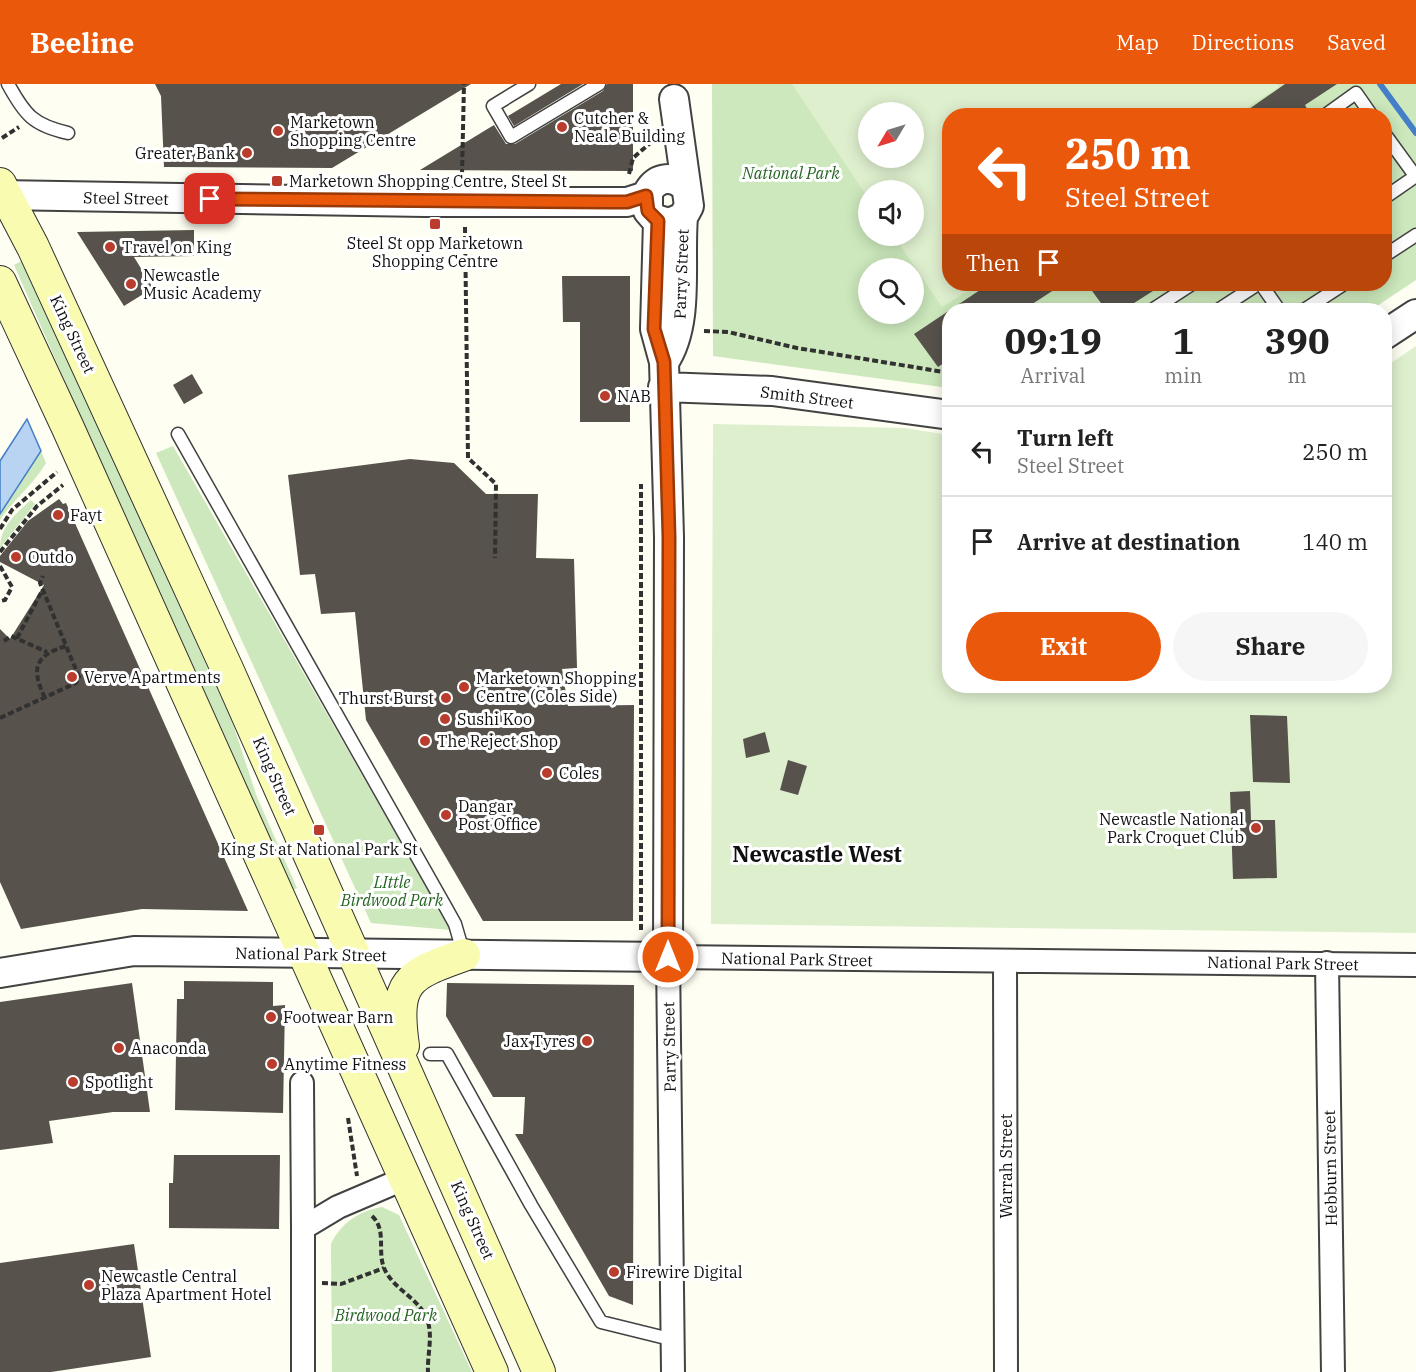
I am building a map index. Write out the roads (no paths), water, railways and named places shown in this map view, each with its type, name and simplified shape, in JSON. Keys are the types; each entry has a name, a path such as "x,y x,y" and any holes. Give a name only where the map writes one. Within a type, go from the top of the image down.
{"main road":[{"name":"King Street","path":"2,191 33,246 228,671 353,954 418,1060 539,1372"},
{"path":"0,282 68,428 492,1372"},
{"path":"418,1060 400,1027 401,1006 409,981 426,968 464,955"}],"street":[{"name":"Parry Street","path":"655,199 672,179 686,188 674,91"},
{"name":"Parry Street","path":"673,1372 668,957 669,537 664,374 680,329 655,199 674,91"},
{"name":"Steel Street","path":"2,191 477,202 627,202 655,199"},
{"path":"1392,330 1416,314"},
{"name":"Smith Street","path":"664,374 942,414"},
{"name":"National Park Street","path":"0,973 134,951 1416,965"},
{"name":"Warrah Street","path":"1005,961 1006,1372"},
{"name":"Hebburn Street","path":"1327,963 1334,1372"},
{"path":"302,1083 303,1372"},
{"path":"303,1228 338,1207 406,1178"}],"lane":[{"path":"8,84 23,111 42,127 68,133"},
{"path":"530,84 493,106 511,137 599,84"},
{"path":"1335,108 1356,93 1366,108"},
{"path":"1392,144 1416,177 1392,193"},
{"path":"1392,251 1416,235"},
{"path":"1163,303 1181,291"},
{"path":"1229,303 1248,291"},
{"path":"1264,291 1274,303"},
{"path":"1315,303 1333,291"},
{"path":"178,434 455,924 464,955"},
{"path":"418,1060 447,1054 531,1206 601,1322 674,1340"}],"water":[{"path":"27,419 41,451 0,514 0,461"}],"waterway":[{"path":"1380,84 1416,133"}],"place":[{"name":"Cutcher & Neale Building","path":"562,127"},
{"name":"Marketown Shopping Centre","path":"278,131"},
{"name":"Greater Bank","path":"247,153"},
{"name":"Marketown Shopping Centre, Steel St","path":"277,181"},
{"name":"Steel St opp Marketown Shopping Centre","path":"435,224"},
{"name":"Travel on King","path":"110,247"},
{"name":"Newcastle Music Academy","path":"131,284"},
{"name":"NAB","path":"605,396"},
{"name":"Fayt","path":"58,515"},
{"name":"Outdo","path":"16,557"},
{"name":"Verve Apartments","path":"72,677"},
{"name":"Marketown Shopping Centre (Coles Side)","path":"464,687"},
{"name":"Thurst Burst","path":"446,698"},
{"name":"Sushi Koo","path":"445,719"},
{"name":"The Reject Shop","path":"425,741"},
{"name":"Coles","path":"547,773"},
{"name":"Dangar Post Office","path":"446,815"},
{"name":"Newcastle National Park Croquet Club","path":"1256,828"},
{"name":"King St at National Park St","path":"319,830"},
{"name":"Footwear Barn","path":"271,1017"},
{"name":"Jax Tyres","path":"587,1041"},
{"name":"Anaconda","path":"119,1048"},
{"name":"Anytime Fitness","path":"272,1064"},
{"name":"Spotlight","path":"73,1082"},
{"name":"Firewire Digital","path":"614,1272"},
{"name":"Newcastle Central Plaza Apartment Hotel","path":"89,1285"}],"district":[{"name":"Newcastle West","path":"817,853"}],"park label":[{"name":"National Park","path":"791,173"},
{"name":"LIttle Birdwood Park","path":"392,891"},
{"name":"Birdwood Park","path":"386,1315"}]}
